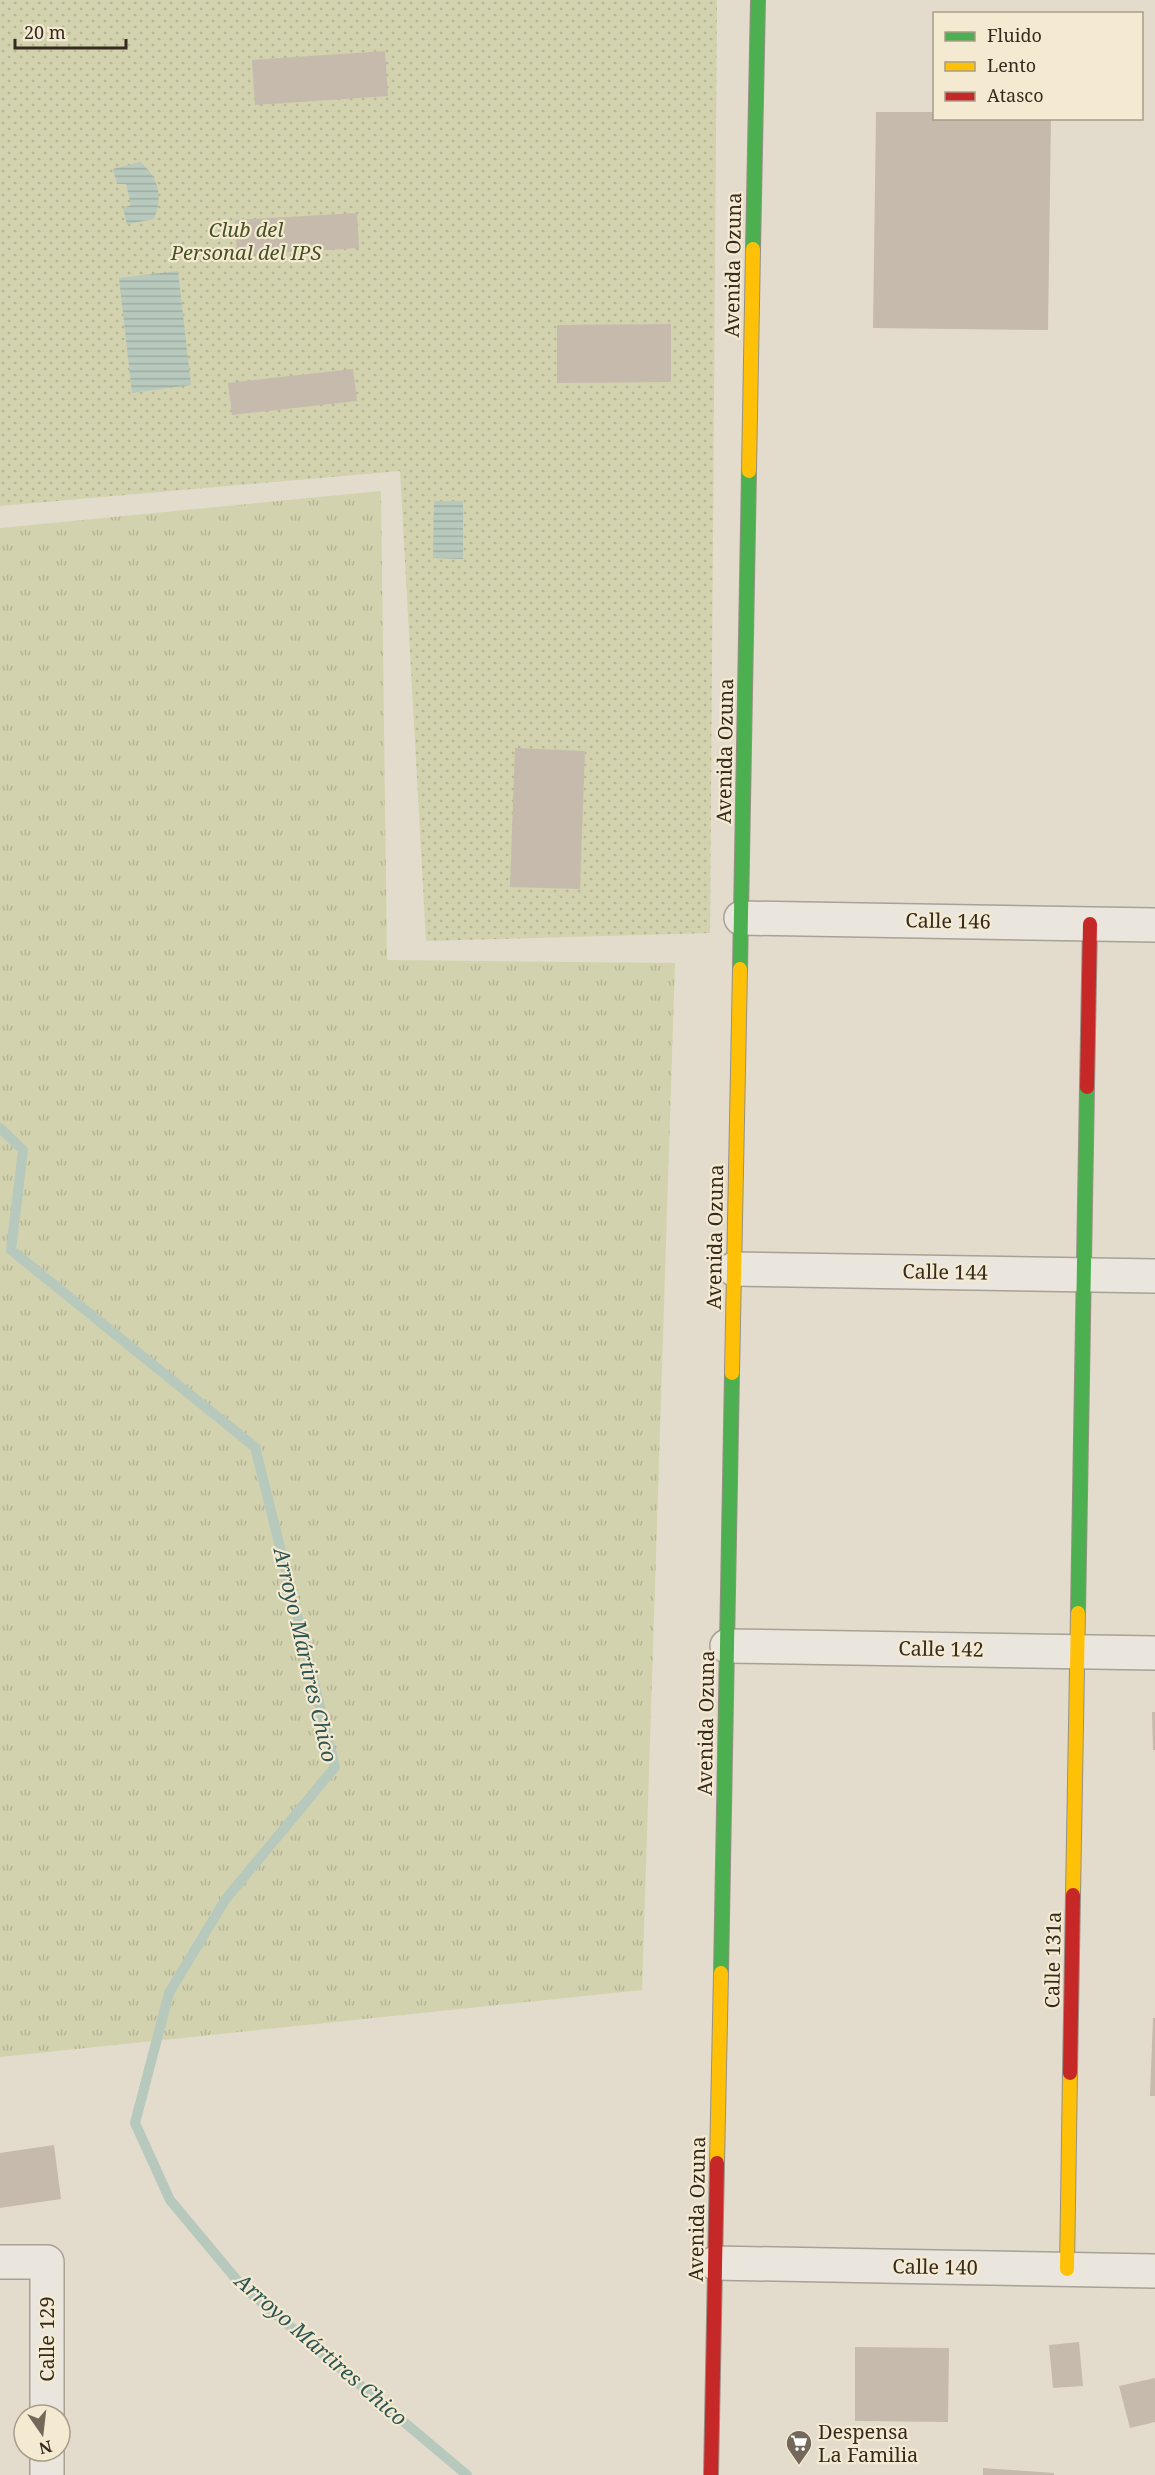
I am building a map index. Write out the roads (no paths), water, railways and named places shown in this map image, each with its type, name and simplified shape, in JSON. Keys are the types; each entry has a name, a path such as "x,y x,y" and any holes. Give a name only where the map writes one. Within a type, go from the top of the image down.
{"main road":[{"name":"Avenida Ozuna","path":"711,2475 758,0"},
{"name":"Calle 131a","path":"1067,2269 1090,924"}],"street":[{"name":"Calle 146","path":"741,918 1155,925"},
{"name":"Calle 144","path":"734,1269 1155,1275"},
{"name":"Calle 142","path":"727,1646 1155,1653"},
{"name":"Calle 129","path":"0,2262 47,2262 47,2403"},
{"name":"Calle 140","path":"715,2263 1155,2271"}],"waterway":[{"name":"Arroyo Mártires Chico","path":"0,1128 23,1150 11,1250 255,1447 335,1767 225,1900 169,1993 135,2123 170,2200 241,2285 467,2475"}],"place":[{"name":"Despensa La Familia","path":"799,2466"}],"park label":[{"name":"Club del Personal del IPS","path":"246,242"}]}
